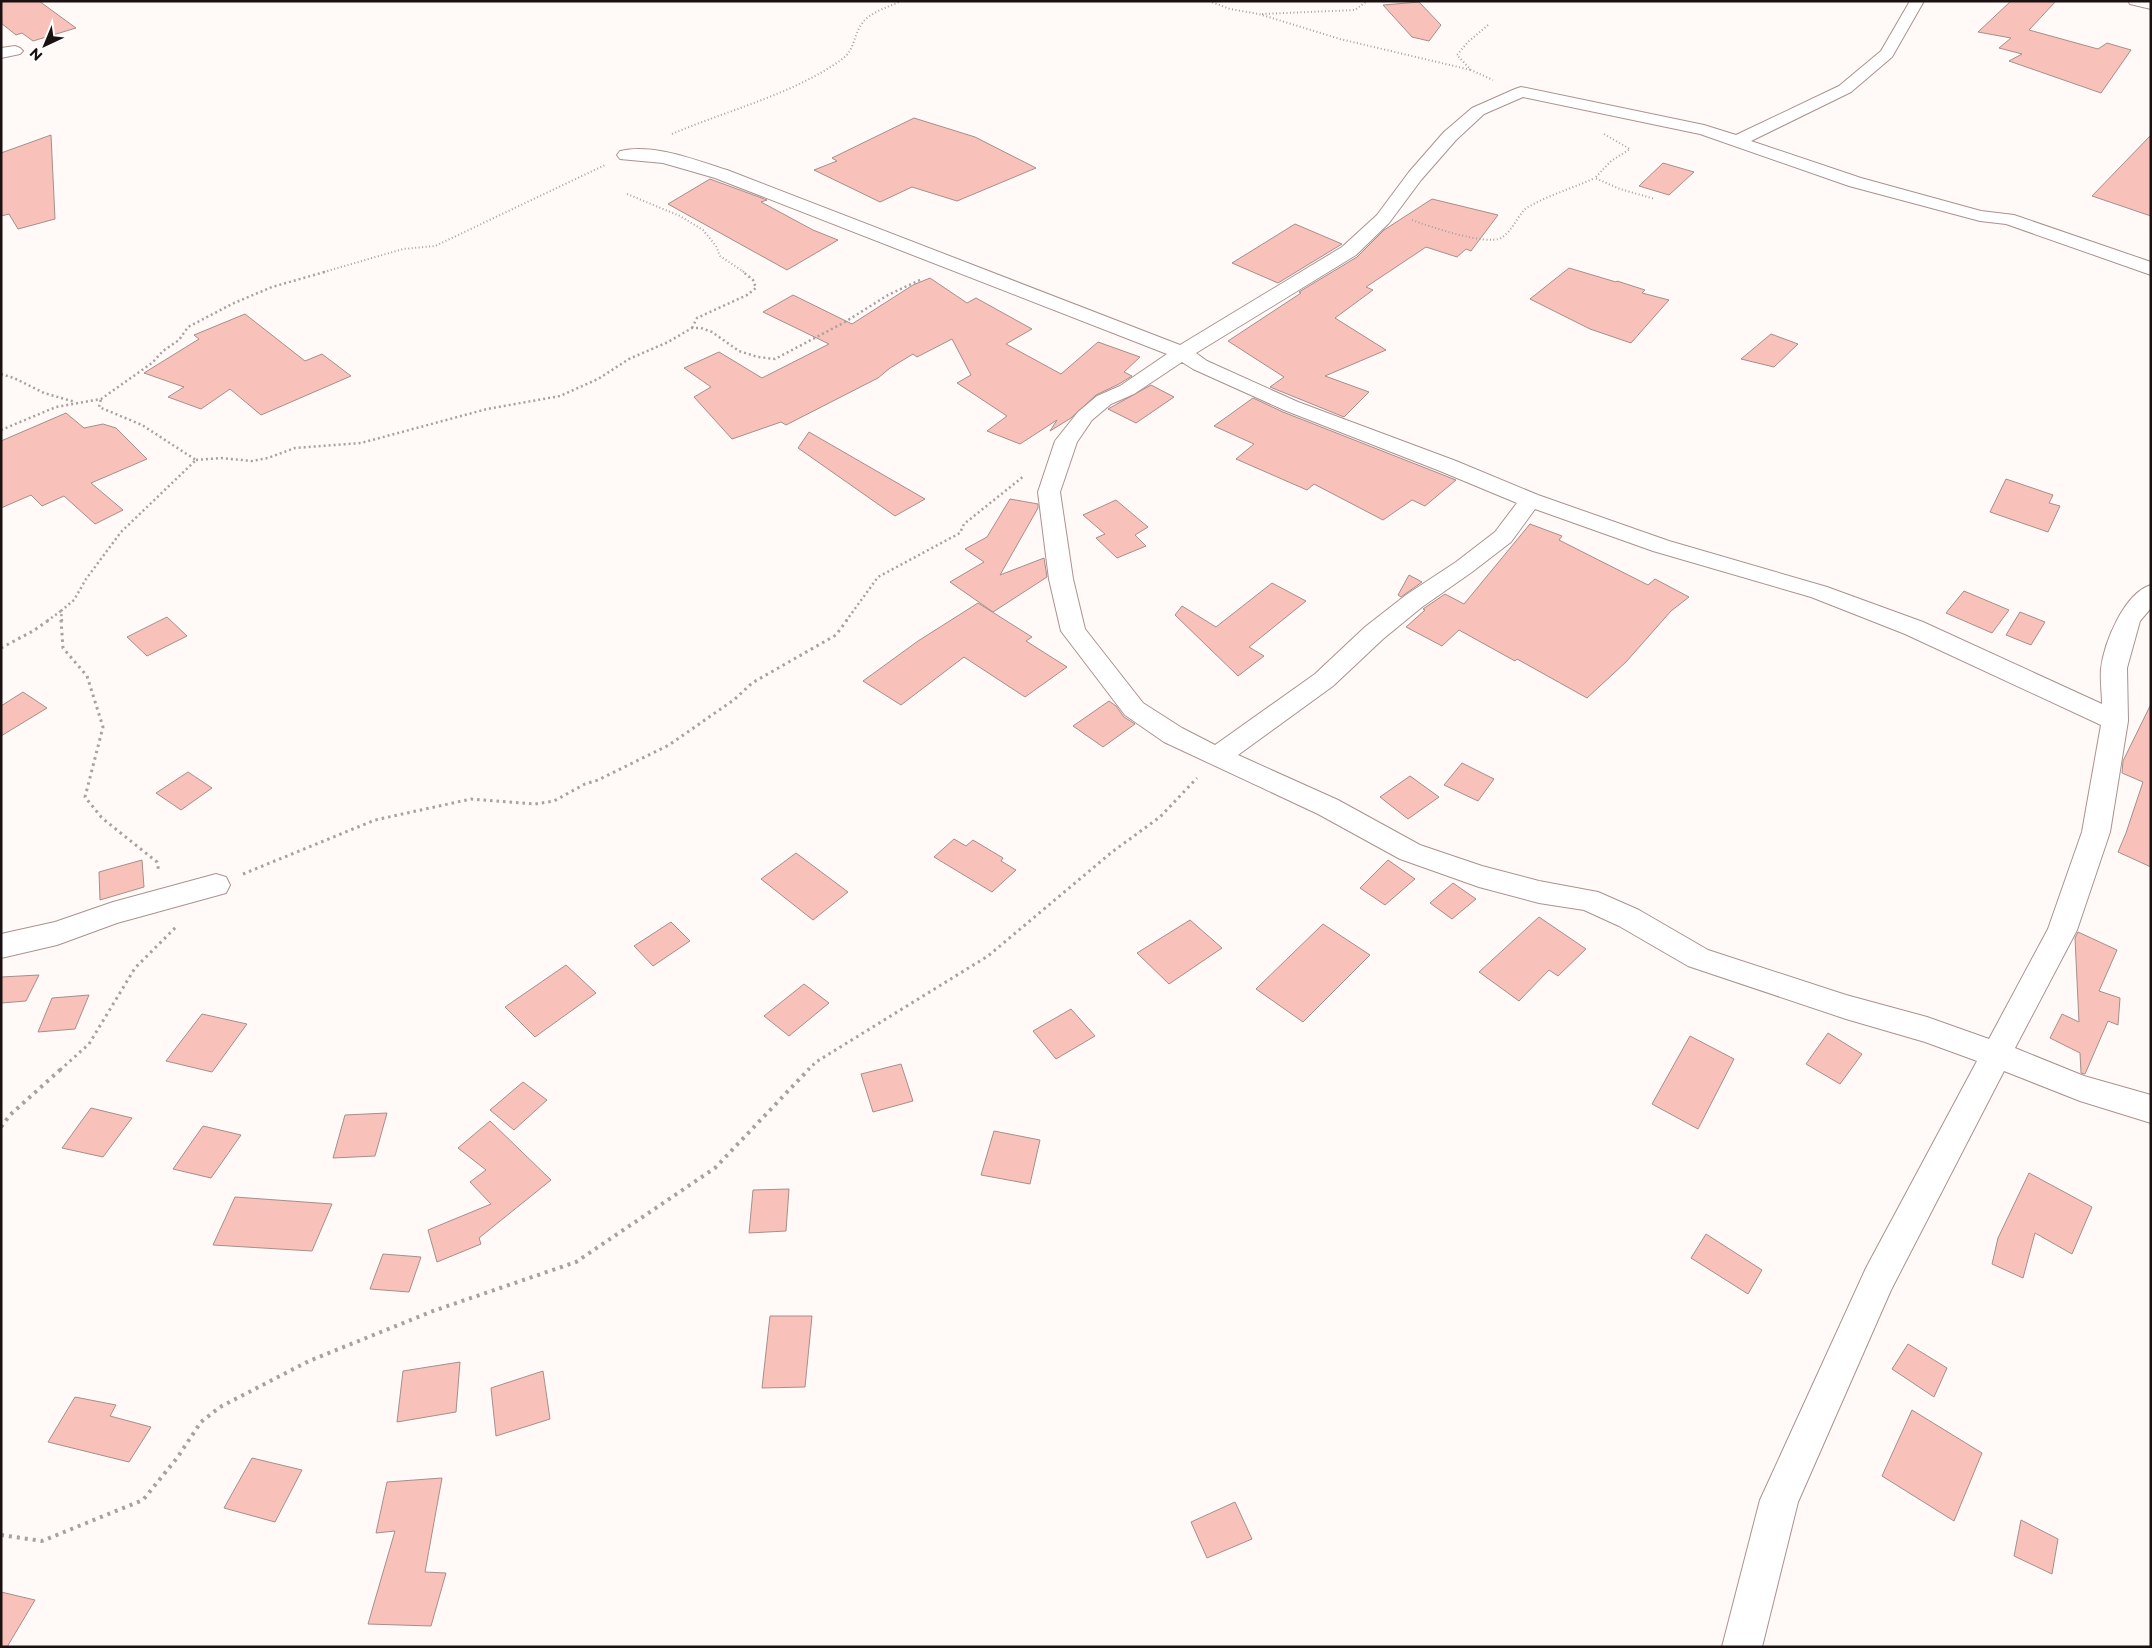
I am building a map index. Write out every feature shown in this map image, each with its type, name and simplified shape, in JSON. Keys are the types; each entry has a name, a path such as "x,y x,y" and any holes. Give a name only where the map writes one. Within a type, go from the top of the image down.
{"street":[{"path":"1735,142 1845,89 1887,54 1917,1"},
{"path":"2135,1 2151,5"},
{"path":"2151,269 2086,244 2008,219 1980,216 1899,195 1855,182 1704,130 1521,92 1478,111 1450,136 1415,176 1383,219 1349,251 1182,353 1127,390 1104,400 1085,416 1066,442 1049,492 1061,579 1073,630 1134,709 1174,735 1217,757 1328,807 1410,852 1488,878 1539,892 1588,900 1629,918 1698,958 1846,1007 1927,1030 1995,1054 2080,1088 2151,1109"},
{"path":"626,155 647,154 662,156 721,174 1182,353 1208,369 1292,406 1448,466 1530,500 1661,546 1819,592 1888,618 1987,661 2116,721"},
{"path":"1217,757 1324,680 1374,633 1407,606 1464,567 1503,537 1530,500"},
{"path":"1742,1647 1779,1500 1878,1278 2062,930 2096,832 2116,721 2114,668 2128,619 2151,593"},
{"path":"1,946 57,933 166,898 216,885"}],"path":[{"path":"1,430 56,407 101,398 152,363 179,340 188,327 234,303 272,288 402,249 435,246 443,243 490,218 677,132 810,79 850,54 858,42 862,24 868,18 901,1"},
{"path":"1209,1 1230,10 1259,14 1340,39 1471,70"},
{"path":"1259,14 1355,10 1367,1"},
{"path":"1383,219 1407,218 1434,229 1486,240 1499,239 1513,228 1526,208 1595,178"},
{"path":"627,194 680,216 702,230 716,246 720,256 737,266 753,280 756,288 747,295 697,318 692,328"},
{"path":"101,398 99,407 142,425 196,460 221,458 252,461 303,447 361,442 487,409 560,396 598,379 629,359 668,342 692,328 701,328 712,332 740,351 758,358 775,358 845,322 888,295"},
{"path":"1,374 22,381 54,397 77,402"},
{"path":"1,1127 10,1115 89,1044 136,968 216,885 375,820 471,799 535,804 554,801 585,784 598,780 646,757 684,735 735,699 752,683 836,635 878,577 960,532 964,524 1066,442"},
{"path":"1,648 33,631 74,600 86,579 121,532 196,460"},
{"path":"61,611 63,648 87,676 103,727 85,797 102,818 157,862 166,898"},
{"path":"1,1536 42,1541 143,1500 177,1458 202,1422 220,1407 309,1361 433,1311 576,1262 715,1168 816,1062 988,956 1112,852 1160,817 1217,757"}],"building":[{"path":"1,1 39,1 76,28 33,41 22,33 16,35 1,23"},
{"path":"2011,1 2056,1 2029,30 2098,49 2107,43 2131,50 2101,93 2009,61 2022,54 1999,48 2011,38 1978,32"},
{"path":"1419,2 1441,25 1429,41 1412,37 1383,5"},
{"path":"914,118 975,137 1036,168 957,201 912,187 880,202 814,170 837,161 832,158"},
{"path":"51,135 55,219 18,229 9,214 1,216 1,153"},
{"path":"2151,135 2151,216 2092,196"},
{"path":"1663,163 1694,172 1669,195 1639,186"},
{"path":"710,179 767,200 761,202 813,230 838,240 787,270 668,204"},
{"path":"1432,199 1498,215 1471,251 1466,249 1457,257 1426,247 1366,287 1373,290 1335,318 1386,350 1325,376 1369,392 1344,417 1270,387 1284,377 1228,341 1301,293 1299,292 1357,257 1384,230"},
{"path":"1295,224 1342,244 1278,283 1232,263"},
{"path":"1569,268 1617,281 1645,290 1642,293 1669,300 1631,343 1590,329 1530,299"},
{"path":"930,278 967,303 976,298 1032,329 1006,344 1061,374 1098,342 1140,357 1124,372 1132,376 1096,395 1071,418 1050,431 1057,420 1020,444 987,431 1007,416 957,383 971,375 952,339 917,357 913,354 878,378 786,425 781,422 732,439 694,397 711,387 684,368 719,352 762,378 829,344 763,312 793,295 852,324 913,285"},
{"path":"245,314 305,361 322,354 351,376 261,415 230,389 201,409 168,397 184,387 144,373 199,339 194,335"},
{"path":"1771,334 1798,344 1774,367 1741,359"},
{"path":"1151,385 1174,397 1136,423 1108,409"},
{"path":"1253,398 1283,412 1456,480 1425,506 1412,500 1383,520 1314,484 1307,490 1236,459 1254,444 1214,426"},
{"path":"66,413 84,428 103,424 116,428 147,459 91,483 123,510 95,524 64,496 42,506 31,495 1,508 1,441"},
{"path":"809,432 925,499 895,516 798,448"},
{"path":"2006,479 2053,495 2049,503 2060,506 2048,532 1990,512"},
{"path":"1010,499 1038,504 1038,508 1000,575 1044,558 1047,577 993,612 950,582 984,562 965,549 987,537"},
{"path":"1116,500 1148,527 1135,535 1146,546 1117,558 1096,538 1105,534 1083,515"},
{"path":"1530,524 1562,536 1559,540 1648,585 1655,579 1689,597 1671,611 1626,662 1587,698 1517,659 1515,661 1459,630 1442,646 1406,627 1425,610 1423,609 1445,594 1464,604"},
{"path":"1409,575 1422,582 1401,597 1398,595"},
{"path":"1272,583 1306,601 1249,647 1264,656 1238,676 1175,615 1182,606 1216,627"},
{"path":"1964,591 2009,610 1992,633 1946,613"},
{"path":"978,603 1032,637 1026,641 1067,667 1025,697 964,657 901,705 863,681 918,641"},
{"path":"2020,612 2045,622 2031,645 2006,635"},
{"path":"167,617 187,636 147,656 127,637"},
{"path":"23,692 47,708 1,736 1,706"},
{"path":"1109,701 1116,706 1124,717 1135,724 1103,747 1073,726"},
{"path":"2151,704 2151,867 2118,852 2143,782 2122,773 2123,761"},
{"path":"1462,763 1494,779 1478,801 1444,785"},
{"path":"188,772 212,788 181,810 156,793"},
{"path":"1410,776 1439,797 1408,819 1380,797"},
{"path":"954,839 966,846 973,840 1003,858 1001,861 1016,870 992,892 934,857"},
{"path":"796,853 848,892 813,920 761,879"},
{"path":"142,860 144,887 100,900 99,872"},
{"path":"1388,860 1415,879 1385,905 1360,888"},
{"path":"1453,883 1476,899 1452,919 1430,903"},
{"path":"1539,917 1586,949 1558,976 1549,970 1519,1001 1479,972"},
{"path":"1190,920 1222,948 1169,984 1137,953"},
{"path":"671,922 690,941 653,966 634,946"},
{"path":"1323,924 1370,955 1303,1022 1256,989"},
{"path":"2078,932 2117,950 2099,991 2120,998 2118,1025 2108,1021 2085,1074 2081,1073 2080,1053 2050,1038 2062,1014 2079,1022 2075,938"},
{"path":"566,965 596,993 535,1037 505,1007"},
{"path":"39,975 26,1001 1,1003 1,977"},
{"path":"804,984 829,1003 789,1036 764,1016"},
{"path":"89,995 75,1029 38,1032 52,998"},
{"path":"1071,1009 1095,1036 1056,1059 1033,1031"},
{"path":"202,1014 247,1024 212,1072 166,1061"},
{"path":"1828,1033 1862,1054 1840,1084 1806,1064"},
{"path":"1690,1036 1734,1059 1698,1129 1652,1104"},
{"path":"901,1064 913,1101 873,1112 861,1074"},
{"path":"523,1082 547,1100 514,1130 490,1110"},
{"path":"91,1108 132,1118 103,1157 62,1148"},
{"path":"387,1113 375,1156 333,1158 345,1115"},
{"path":"490,1121 551,1180 479,1238 481,1244 437,1262 428,1230 491,1204 470,1182 486,1170 458,1148"},
{"path":"203,1126 241,1135 211,1178 173,1169"},
{"path":"994,1131 1040,1140 1030,1184 981,1175"},
{"path":"2029,1173 2092,1207 2072,1254 2035,1233 2023,1278 1992,1264 1998,1238"},
{"path":"789,1189 786,1231 749,1233 753,1190"},
{"path":"235,1197 332,1204 312,1251 213,1245"},
{"path":"1706,1234 1762,1270 1748,1294 1691,1258"},
{"path":"383,1254 421,1257 409,1292 370,1289"},
{"path":"770,1316 812,1316 805,1387 762,1388"},
{"path":"1908,1344 1947,1368 1934,1397 1892,1369"},
{"path":"460,1362 456,1412 397,1422 403,1371"},
{"path":"543,1371 550,1419 496,1436 491,1388"},
{"path":"75,1397 116,1405 110,1416 151,1427 129,1462 48,1442"},
{"path":"1912,1410 1982,1453 1954,1521 1882,1476"},
{"path":"252,1458 302,1470 275,1522 224,1508"},
{"path":"442,1478 425,1572 446,1573 431,1626 368,1624 395,1531 376,1533 387,1482"},
{"path":"1235,1502 1252,1539 1207,1558 1191,1522"},
{"path":"2021,1520 2058,1539 2052,1574 2014,1556"},
{"path":"1,1592 35,1600 7,1647 1,1647"}]}
